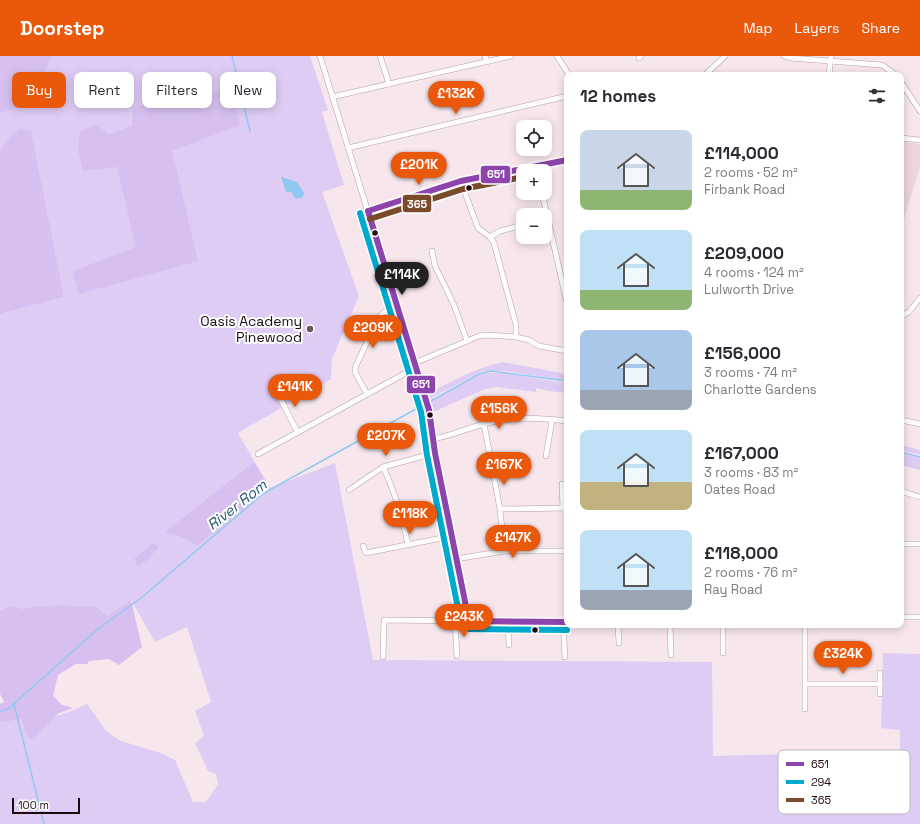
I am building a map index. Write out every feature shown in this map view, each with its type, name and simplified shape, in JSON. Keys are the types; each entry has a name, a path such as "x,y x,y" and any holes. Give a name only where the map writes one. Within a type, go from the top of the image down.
{"street":[{"path":"320,56 428,408 435,454 469,621"},
{"path":"380,56 389,84"},
{"path":"484,56 487,62"},
{"path":"332,97 511,56"},
{"path":"557,56 567,72"},
{"path":"708,72 725,56"},
{"path":"784,56 790,58 831,58 882,65 892,72"},
{"path":"829,72 831,58"},
{"path":"904,87 920,111"},
{"path":"348,148 564,97"},
{"path":"904,138 920,140"},
{"path":"552,164 564,161"},
{"path":"368,211 469,179 516,172"},
{"path":"464,190 469,179"},
{"path":"453,184 464,190 478,228 490,237 494,243 516,325 516,337"},
{"path":"490,237 500,230 516,227"},
{"path":"552,244 564,291"},
{"path":"432,251 435,266 454,305 467,341"},
{"path":"904,314 909,312 920,298"},
{"path":"368,394 356,374 355,368 378,318 384,312 397,306"},
{"path":"258,454 411,370 415,366 416,362 467,341 487,335 516,337 529,340 539,346 564,350"},
{"path":"276,390 298,433"},
{"path":"433,438 454,435 484,424 528,418 564,421"},
{"path":"546,456 552,420"},
{"path":"904,421 920,424"},
{"path":"484,424 500,508 504,551"},
{"path":"348,490 383,467 435,454"},
{"path":"383,467 395,491 403,517 408,544"},
{"path":"562,484 564,500"},
{"path":"904,492 920,497"},
{"path":"500,508 564,508"},
{"path":"363,546 366,553 452,536"},
{"path":"904,544 920,544"},
{"path":"456,559 504,551 564,550"},
{"path":"904,616 920,616"},
{"path":"383,657 384,620 564,622"},
{"path":"455,621 457,656"},
{"path":"508,621 509,646"},
{"path":"565,628 565,658"},
{"path":"618,628 619,644"},
{"path":"670,628 671,655"},
{"path":"723,628 723,653"},
{"path":"805,628 805,709"},
{"path":"880,673 880,694"},
{"path":"806,684 880,684"}],"shaded area":[{"path":"0,56 50,56 51,59 44,72 12,72 12,108 21,108 0,113"},
{"path":"50,56 310,56 328,110 322,112 344,185 322,192 359,296 332,359 331,379 238,433 270,488 335,463 373,660 712,662 713,756 778,754 778,814 910,814 910,750 900,750 900,730 881,728 883,653 920,654 920,824 0,824 0,721 7,722 21,719 28,738 47,719 87,704 106,731 121,741 161,753 175,760 193,802 206,802 218,784 216,774 208,771 195,743 204,736 195,711 211,702 187,627 155,642 131,600 107,616 95,606 33,606 24,609 11,606 0,610 0,314 64,297 10,137 1,154 0,152 0,113 21,108 66,108 66,72 44,72 51,59"},
{"path":"220,88 220,108 236,108 240,125 172,151 198,261 79,294 73,271 136,247 117,167 83,171 78,151 80,131 96,125 109,134 132,126 133,108 142,106 142,108 212,108 212,97"},
{"path":"20,129 31,131 64,297 0,314 0,152 10,137"},
{"path":"904,142 920,144 920,166 904,220"},
{"path":"502,362 564,373 564,381 505,371 483,371 429,399 429,393 474,371"},
{"path":"487,373 503,373 564,383 564,393 536,388 536,392 497,387 485,389 433,412 430,402 445,393 445,396 447,392 478,375"},
{"path":"904,446 920,450 920,455 904,451"},
{"path":"904,454 920,458 920,470 904,466"},
{"path":"254,462 270,488 197,546 184,538 165,532"},
{"path":"153,543 159,546 149,559 138,566 134,559"},
{"path":"131,600 142,647 119,665 109,659 89,661 87,664 76,664 58,675 53,696 62,705 73,708 59,713 33,738 28,738 21,719 7,722 0,721 0,704 4,702 0,694 0,610 11,606 24,609 33,606 95,606 107,616"}],"water":[{"path":"281,177 297,182 304,193 303,197 296,199 291,192 286,192"}],"waterway":[{"path":"232,56 250,131"},
{"name":"River Rom","path":"429,402 479,374 491,371 564,381"},
{"name":"River Rom","path":"0,712 9,708 98,629 141,598 264,493 425,404"},
{"name":"River Rom","path":"904,453 920,457"},
{"path":"14,704 44,824"}],"transit line":[{"name":"651","path":"368,211 461,181 564,161"},
{"name":"365","path":"370,219 463,189 516,178"},
{"name":"651","path":"368,211 429,410 435,453 469,621"},
{"name":"294","path":"360,213 421,412 427,455 461,623"},
{"name":"651","path":"469,621 564,622"},
{"name":"294","path":"469,629 567,630"}],"place":[{"name":"Oasis Academy Pinewood","path":"310,329"}]}
